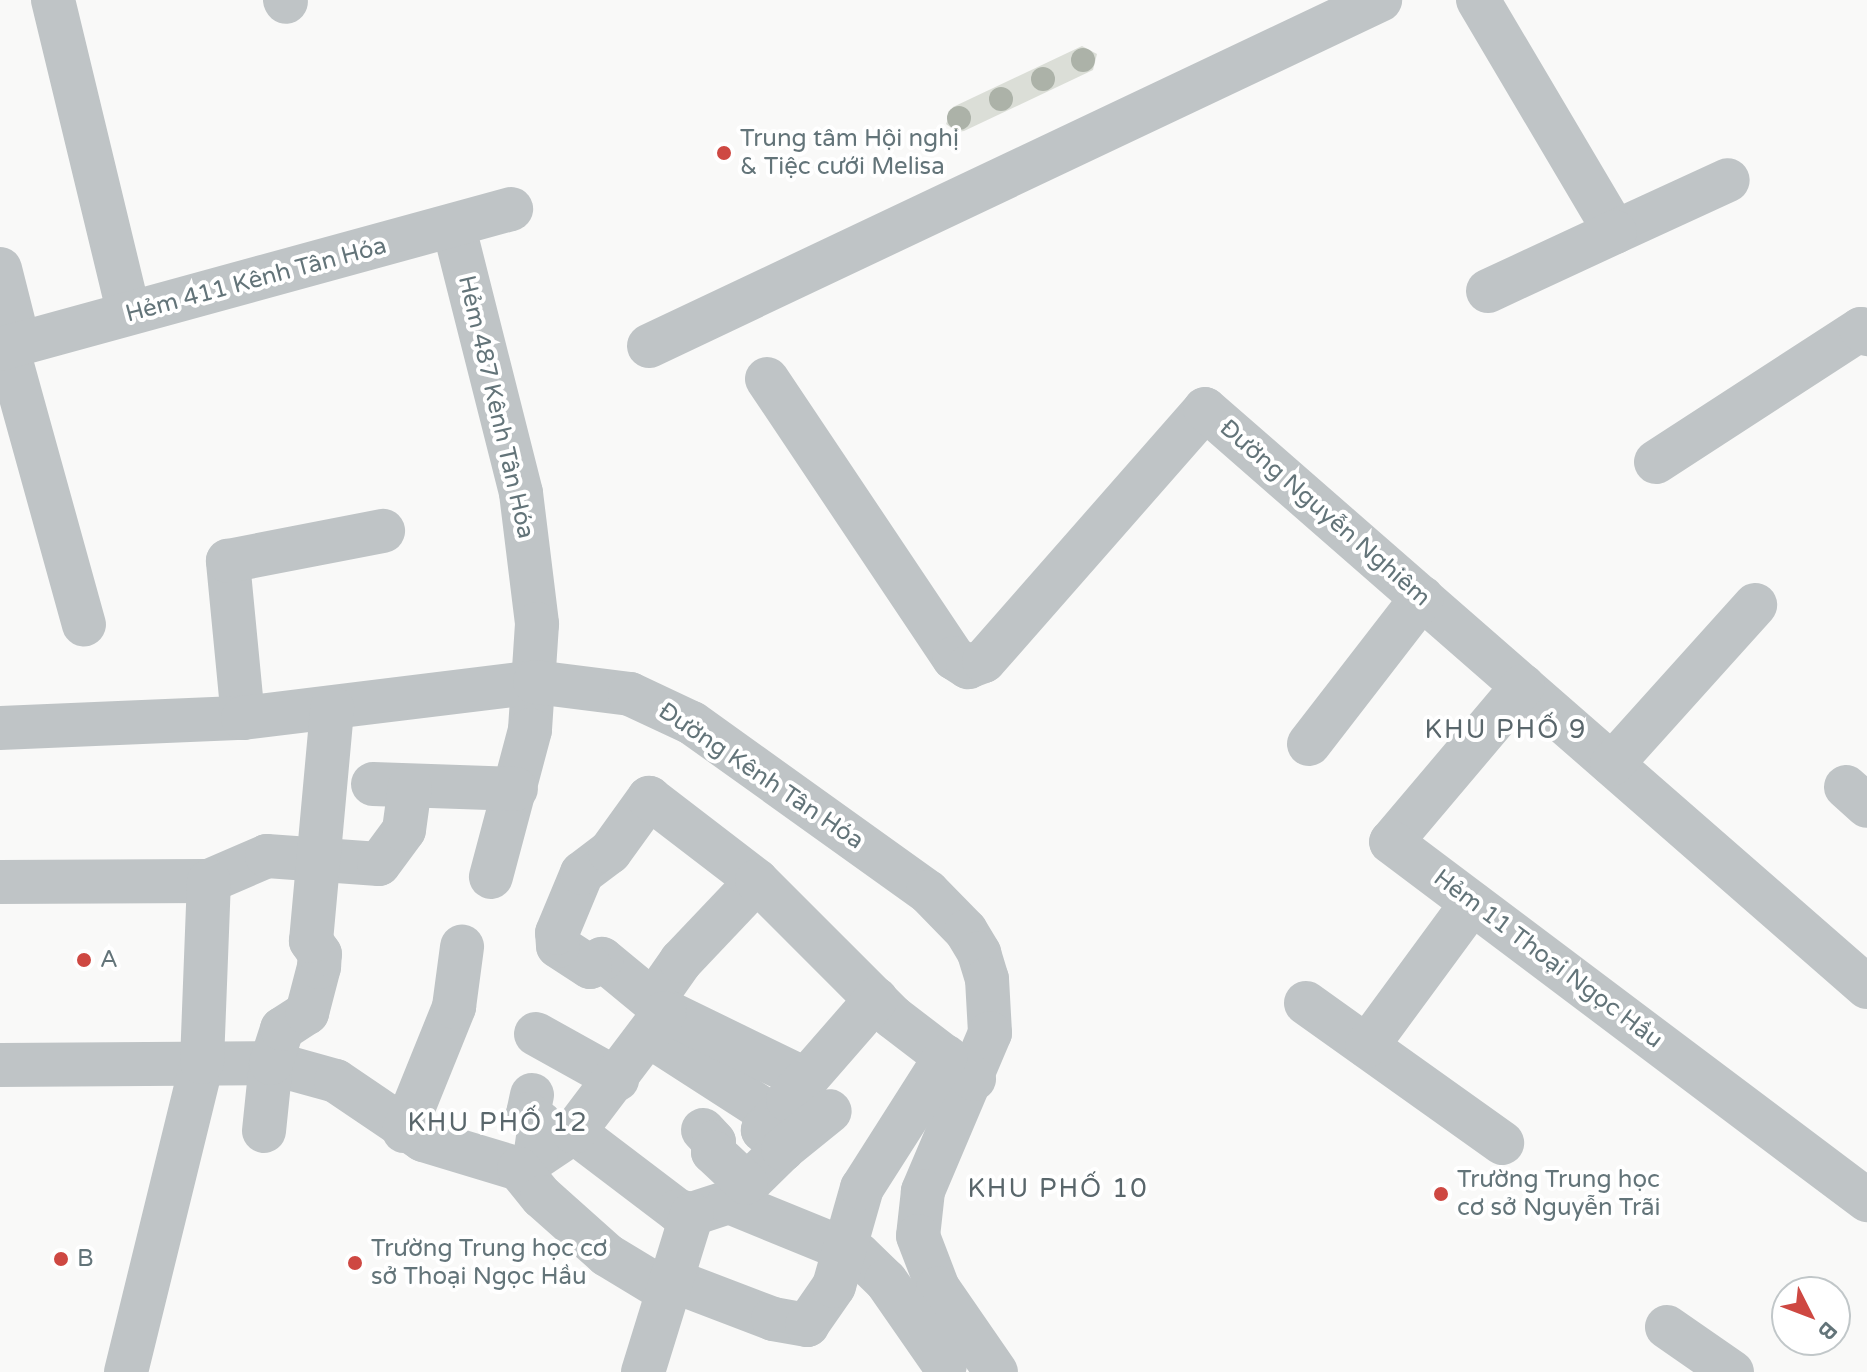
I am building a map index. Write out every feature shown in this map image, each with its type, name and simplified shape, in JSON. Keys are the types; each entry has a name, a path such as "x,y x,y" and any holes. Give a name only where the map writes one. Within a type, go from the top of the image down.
{"street":[{"path":"53,0 129,313"},
{"path":"1478,0 1615,232"},
{"path":"649,346 1272,49 1355,4"},
{"path":"1488,291 1728,180"},
{"name":"Hẻm 411 Kênh Tân Hóa","path":"8,347 454,228 511,209"},
{"name":"Hẻm 487 Kênh Tân Hóa","path":"454,228 521,493 537,624 535,682 516,789 491,877"},
{"path":"0,269 8,347 84,624"},
{"path":"1656,462 1861,329 1867,334"},
{"name":"Đường Nguyễn Nghiêm","path":"767,379 964,666 984,661 1205,409 1867,987"},
{"path":"243,718 228,561 383,531"},
{"path":"1309,744 1422,598"},
{"path":"1612,764 1755,605"},
{"name":"Đường Kênh Tân Hóa","path":"0,728 243,718 535,682 604,688 672,711 928,892 966,931 987,979 990,1033 960,1067 923,1191 918,1236 963,1364"},
{"name":"Hẻm 11 Thoại Ngọc Hầu","path":"1523,686 1391,842 1867,1200"},
{"path":"264,1131 271,1063 282,1029 307,1013 319,967 320,954 311,941 322,858 332,708"},
{"path":"0,882 209,881 267,856 379,864 404,830 392,785 516,789"},
{"path":"532,1095 528,1114 540,1123 527,1164 542,1197 607,1255 670,1286 773,1319 807,1325 834,1286 862,1188 960,1067 876,999 757,881 649,798 610,852 582,873 557,933 558,946 590,967 602,959 655,1016 779,1133"},
{"path":"126,1372 202,1062 209,881"},
{"path":"2,1074 202,1062 271,1063 336,1081 404,1131 527,1164 574,1132 617,1079 655,1016 681,961 757,881"},
{"path":"1367,1046 1472,903"},
{"path":"404,1131 454,1007 462,947"},
{"path":"643,1372 670,1286 723,1199 779,1133 817,1095 876,999"},
{"path":"1306,1003 1502,1143"},
{"path":"655,1016 817,1095"},
{"path":"536,1034 617,1079"},
{"path":"703,1130 714,1142 713,1152 723,1199"},
{"path":"574,1132 678,1211 723,1199 847,1248 878,1270 963,1364"},
{"path":"1667,1327 1732,1372"}],"shaded area":[{"path":"1082,46 1097,54 1093,70 964,131 957,132 946,124 953,107"}],"place":[{"name":"Trung tâm Hội nghị & Tiệc cưới Melisa","path":"724,153"},
{"name":"A","path":"84,960"},
{"name":"Trường Trung học cơ sở Nguyễn Trãi","path":"1441,1194"},
{"name":"B","path":"61,1259"},
{"name":"Trường Trung học cơ sở Thoại Ngọc Hầu","path":"355,1263"}],"district":[{"name":"KHU PHỐ 9","path":"1506,730"},
{"name":"KHU PHỐ 12","path":"498,1123"},
{"name":"KHU PHỐ 10","path":"1058,1189"}]}
